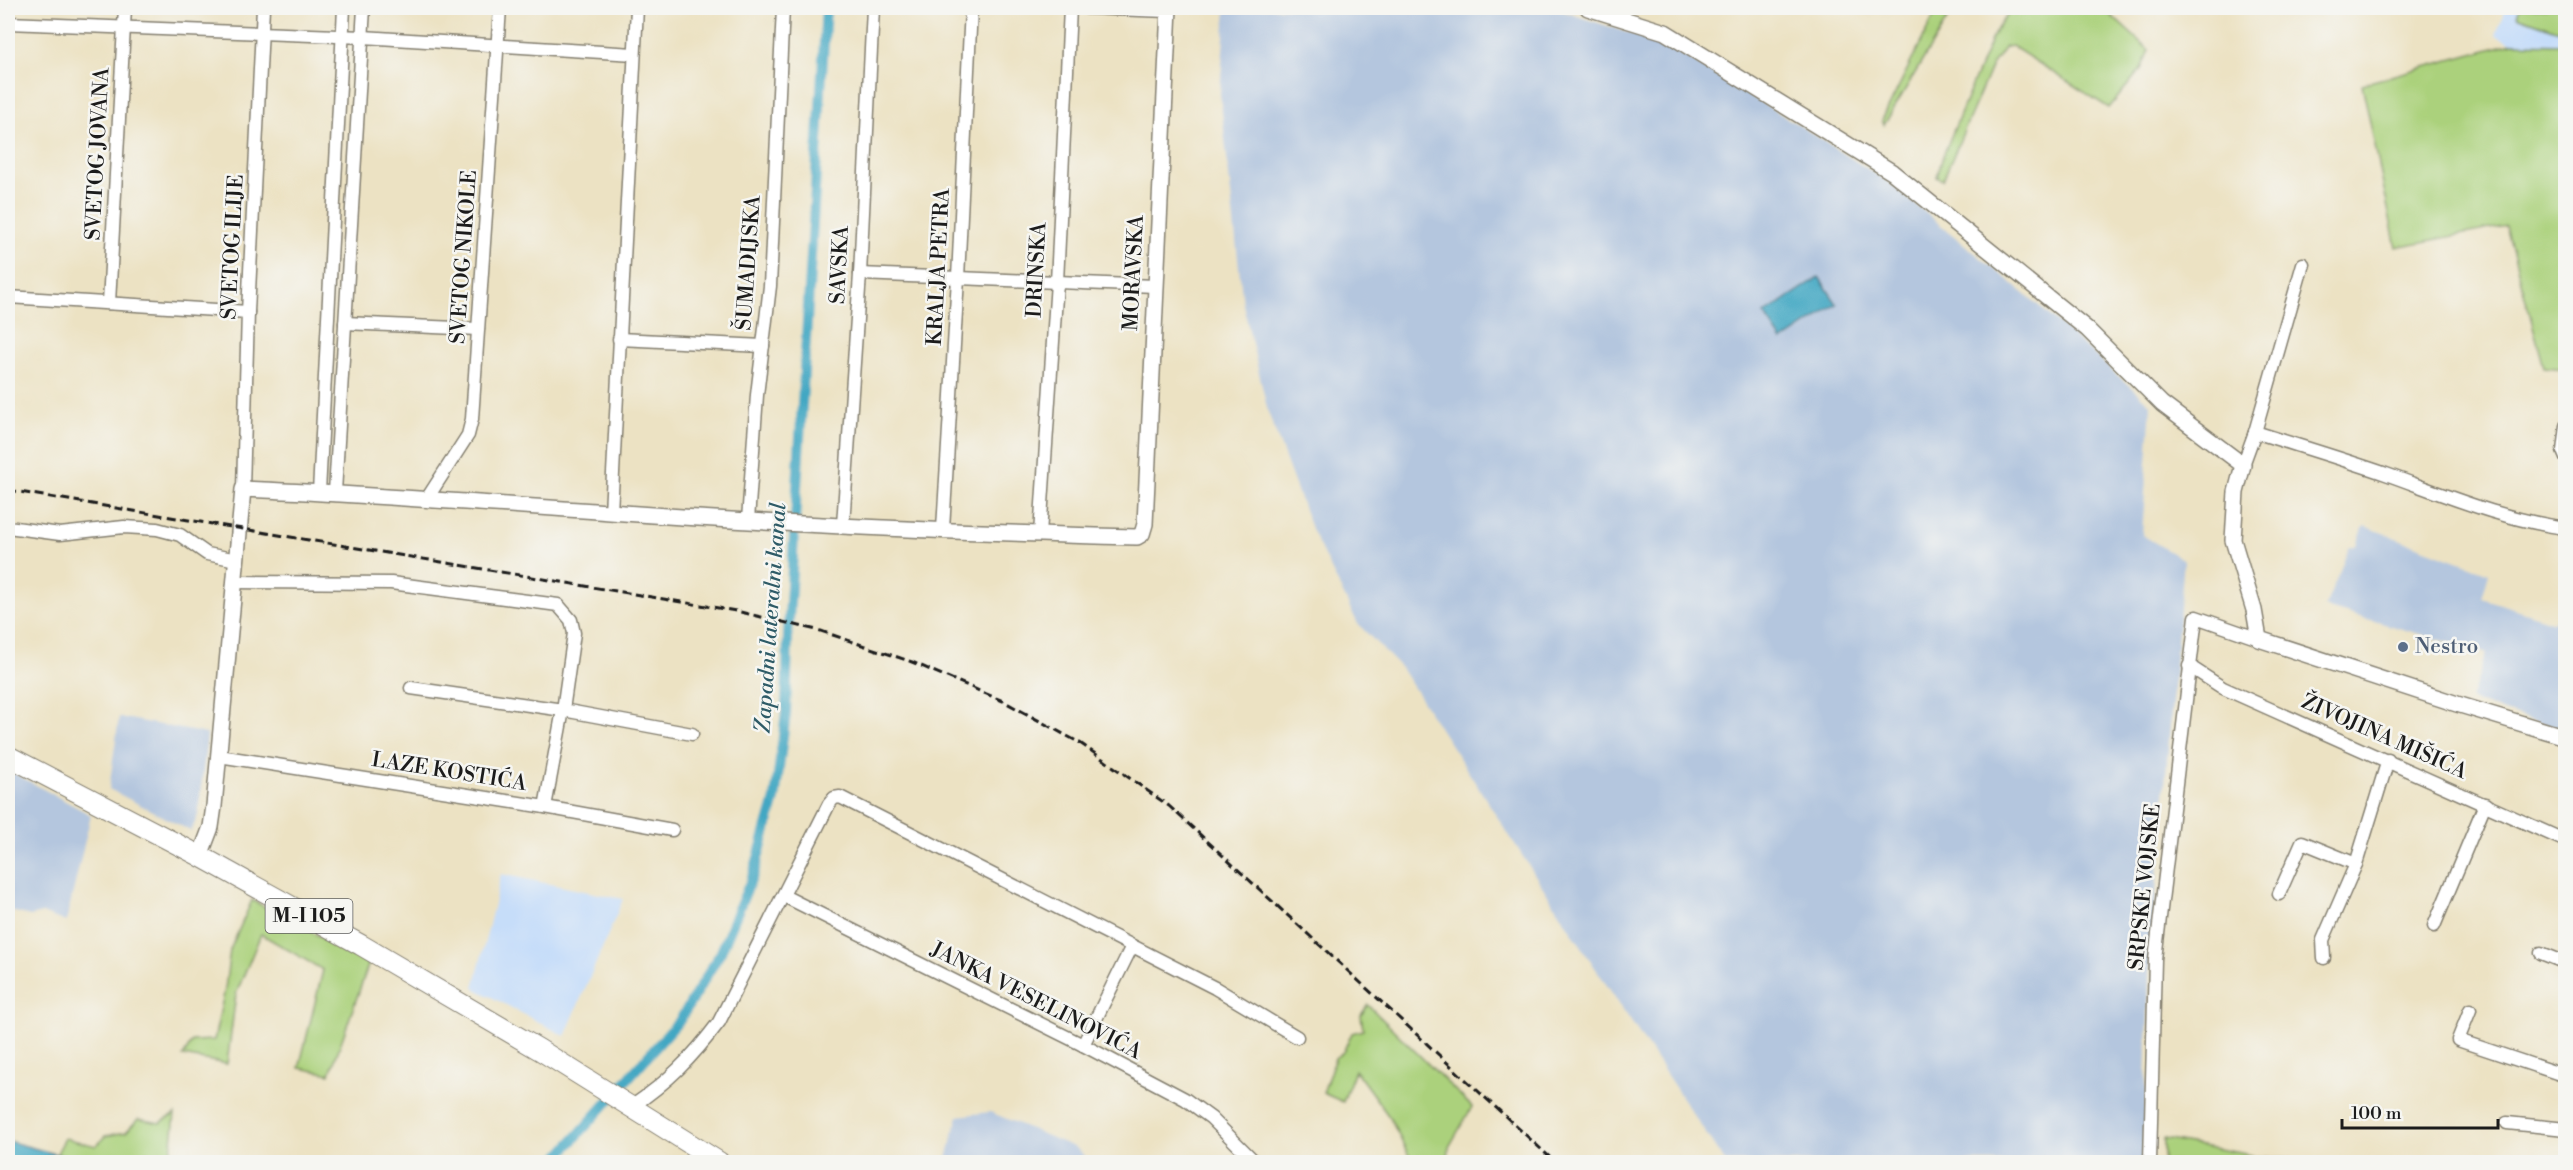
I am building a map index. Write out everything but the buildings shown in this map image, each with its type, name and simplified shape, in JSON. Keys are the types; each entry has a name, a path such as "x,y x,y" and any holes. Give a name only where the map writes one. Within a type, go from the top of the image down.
{"main road":[{"name":"M-I 105","path":"8,756 200,856 361,945 603,1089 719,1162"}],"street":[{"name":"SVETOG JOVANA","path":"109,303 125,8"},
{"name":"SVETOG ILIJE","path":"243,489 263,8"},
{"path":"318,492 344,8"},
{"path":"335,492 364,8"},
{"name":"SVETOG NIKOLE","path":"428,497 468,435 472,419 500,8"},
{"path":"611,512 637,8"},
{"name":"ŠUMADIJSKA","path":"748,520 770,286 783,8"},
{"name":"SAVSKA","path":"843,525 860,274 873,8"},
{"name":"KRALJA PETRA","path":"943,529 971,8"},
{"name":"DRINSKA","path":"1040,534 1057,282 1070,8"},
{"path":"1086,8 1169,9"},
{"path":"1588,8 1665,32 1892,172 2087,329 2162,404 2243,465"},
{"name":"MORAVSKA","path":"1040,534 1137,537 1142,534 1145,524 1169,9"},
{"path":"8,23 343,36 634,54"},
{"path":"2303,264 2236,492 2233,540 2254,610 2259,639 2565,737"},
{"path":"860,274 1155,286"},
{"path":"8,297 249,312"},
{"path":"345,323 478,329"},
{"path":"620,339 763,346"},
{"path":"2565,426 2563,443 2565,458"},
{"path":"2255,432 2384,473 2498,514 2532,523 2565,528"},
{"path":"200,856 211,826 243,489 428,497 611,512 779,522 1040,534"},
{"path":"8,527 60,534 124,526 157,529 180,535 207,554 237,560"},
{"path":"235,582 391,583 558,604 571,620 574,633 564,710 545,807"},
{"name":"SRPSKE VOJSKE","path":"2150,1162 2155,959 2196,617 2259,639"},
{"name":"ŽIVOJINA MIŠIĆA","path":"2189,666 2223,688 2565,841"},
{"path":"411,688 564,710 692,734"},
{"name":"LAZE KOSTIĆA","path":"219,756 545,807 672,830"},
{"path":"2324,958 2323,940 2356,864 2388,760"},
{"path":"627,1104 662,1086 719,1022 829,804 834,798 840,797 1215,988 1297,1037"},
{"path":"2434,926 2485,804"},
{"path":"2279,894 2302,842 2356,864"},
{"name":"JANKA VESELINOVIĆA","path":"784,896 1083,1044 1185,1099 1211,1118 1255,1162"},
{"path":"1083,1044 1132,946"},
{"path":"2541,953 2565,963"},
{"path":"2470,1010 2458,1040 2565,1076"},
{"path":"2507,1123 2565,1129"}],"shaded area":[{"path":"1226,8 1553,8 1668,46 1888,182 2031,299 2151,405 2142,535 2184,560 2149,973 2144,1162 1725,1162 1590,960 1401,668 1358,624 1312,531 1268,412 1243,304 1220,93"},
{"path":"2505,8 2565,8 2566,44 2512,43 2496,35"},
{"path":"2364,526 2489,573 2482,598 2554,622 2565,602 2565,731 2471,700 2486,653 2325,607 2349,548 2357,545"},
{"path":"119,717 207,734 198,815 191,831 109,789"},
{"path":"8,770 91,815 66,922 42,913 30,916 8,910"},
{"path":"501,874 623,899 565,1036 474,988"},
{"path":"990,1112 1076,1148 1091,1162 946,1162 958,1116"}],"green space":[{"path":"1938,8 1954,8 1884,125 1882,120"},
{"path":"2014,8 2103,8 2149,50 2141,69 2109,108 2012,46 2005,47 1992,65 1943,180 1937,177 1943,156 1991,40 2000,24"},
{"path":"2520,8 2565,8 2565,33 2517,16"},
{"path":"2512,43 2565,44 2565,369 2544,367 2506,226 2396,247 2362,84"},
{"path":"252,900 369,963 330,1074 299,1068 323,970 261,934 236,994 227,1064 183,1056 192,1041 214,1040 225,989 230,950"},
{"path":"1368,1005 1472,1107 1449,1147 1448,1162 1412,1162 1390,1118 1355,1070 1343,1102 1323,1093 1335,1058 1343,1052 1352,1033 1363,1030 1361,1015"},
{"path":"175,1114 170,1162 85,1162 56,1155 65,1138 96,1146 105,1136 126,1132 138,1119 160,1123"},
{"path":"2163,1139 2262,1157 2321,1162 2163,1162"}],"water":[{"path":"1819,277 1837,304 1782,341 1764,314"},
{"path":"8,1141 85,1162 8,1162"}],"waterway":[{"name":"Zapadni lateralni kanal","path":"554,1162 680,1020 721,952 753,875 775,799 786,713 788,636 826,8"}],"railway":[{"path":"8,490 736,611 821,631 912,662 1003,701 1080,743 1169,806 1555,1162"}],"place":[{"name":"Nestro","path":"2403,647"}]}
